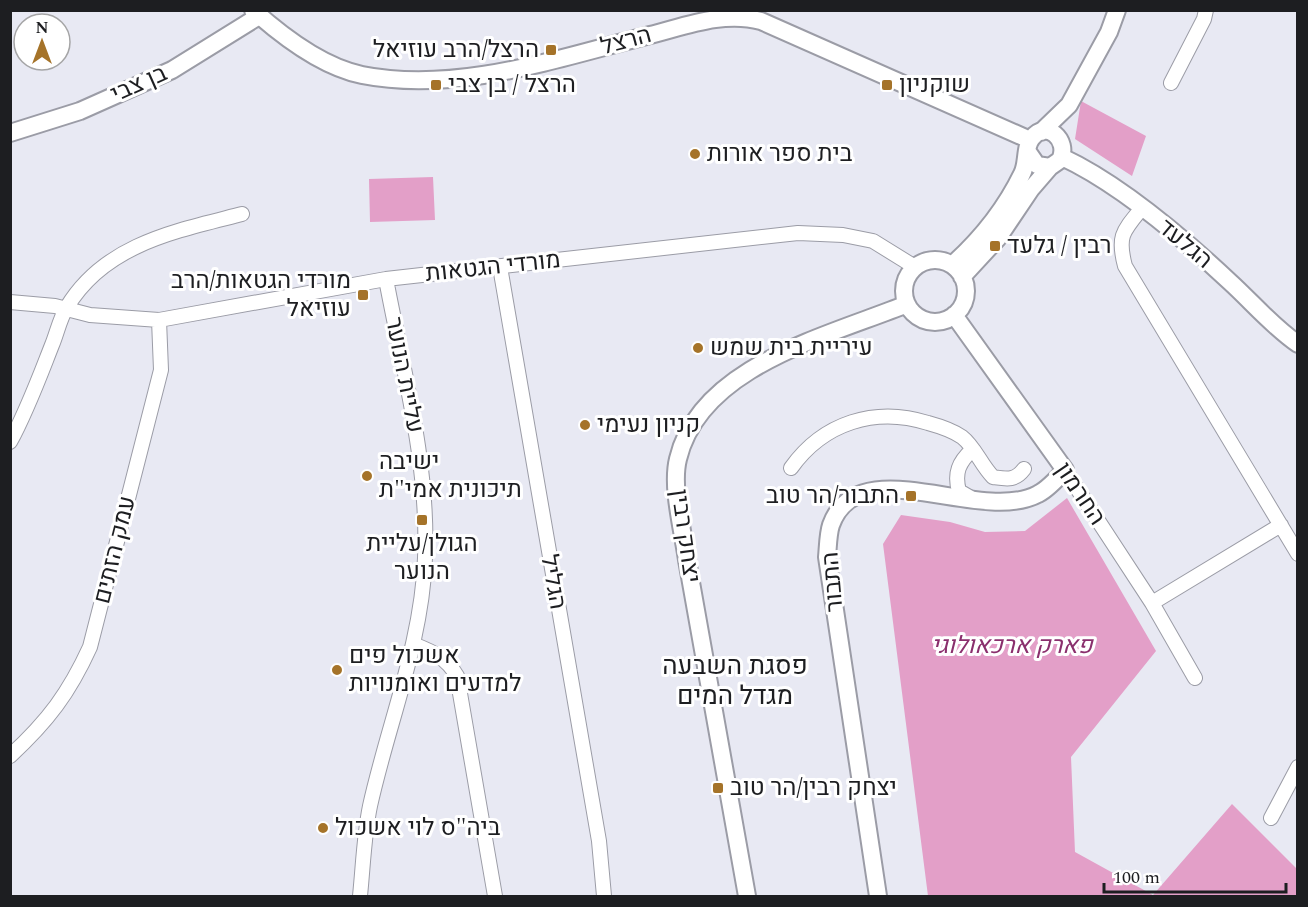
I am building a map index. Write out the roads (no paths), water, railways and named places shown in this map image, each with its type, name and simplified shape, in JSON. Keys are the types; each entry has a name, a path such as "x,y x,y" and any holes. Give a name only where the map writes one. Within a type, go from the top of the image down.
{"street":[{"path":"957,271 982,238 1021,177 1033,141 1069,105 1109,32 1117,10"},
{"path":"1171,83 1204,19 1206,10"},
{"name":"הרצל","path":"256,13 328,63 361,75 397,79 482,75 559,59 698,22 743,13 1033,141"},
{"name":"בן צבי","path":"10,133 80,111 172,70 256,13"},
{"path":"957,271 998,238 1039,178 1058,155 1069,105"},
{"path":"1033,141 1051,132 1058,155"},
{"path":"1033,141 1037,165 1058,155"},
{"name":"הגלעד","path":"1058,155 1094,173 1142,208 1229,280 1298,344"},
{"path":"1142,208 1123,232 1120,243 1125,266 1298,554"},
{"path":"10,442 25,415 66,309 87,279 110,260 158,236 242,214"},
{"name":"מורדי הגטאות","path":"10,302 66,309 90,315 159,320 386,279 798,233 843,235 873,241 915,267"},
{"path":"933,260 957,271 965,285 964,301 954,315 932,322 918,316 907,304 904,289 915,267 933,260"},
{"name":"הגליל","path":"500,267 599,841 604,897"},
{"name":"עליית הנוער","path":"360,897 370,808 413,644 425,559 424,503 418,447 386,279"},
{"name":"יצחק רבין","path":"747,897 687,560 679,507 678,460 698,414 718,392 745,372 773,357 907,304"},
{"name":"החרמון","path":"954,315 1065,470 1152,603 1195,678"},
{"name":"עמק הזתים","path":"10,756 36,732 71,688 90,647 161,370 159,320"},
{"path":"10,417 25,415"},
{"path":"791,468 803,452 830,430 869,417 898,416 924,422 962,437 993,477 1009,480 1019,476 1024,469"},
{"path":"972,450 962,460 956,482 959,491 978,502"},
{"name":"התבור","path":"878,897 827,557 831,525 844,504 867,491 892,488 978,502 1014,502 1037,495 1065,470"},
{"path":"1152,603 1281,525"},
{"path":"413,644 436,653 448,662 457,676 495,897"},
{"path":"1271,818 1298,767"}],"place":[{"name":"הרצל/הרב עוזיאל","path":"551,50"},
{"name":"הרצל / בן צבי","path":"436,85"},
{"name":"שוקניון","path":"887,85"},
{"name":"בית ספר אורות","path":"695,154"},
{"name":"רבין / גלעד","path":"995,246"},
{"name":"מורדי הגטאות/הרב עוזיאל","path":"363,295"},
{"name":"עיריית בית שמש","path":"698,348"},
{"name":"קניון נעימי","path":"585,425"},
{"name":"ישיבה תיכונית אמי\"ת","path":"367,476"},
{"name":"התבור/הר טוב","path":"911,496"},
{"name":"הגולן/עליית הנוער","path":"422,520"},
{"name":"אשכול פים למדעים ואומנויות","path":"337,670"},
{"name":"יצחק רבין/הר טוב","path":"718,788"},
{"name":"ביה\"ס לוי אשכול","path":"323,828"}],"district":[{"name":"פסגת השבעה מגדל המים","path":"735,681"}],"park label":[{"name":"פארק ארכאולוגי","path":"1012,646"}]}
